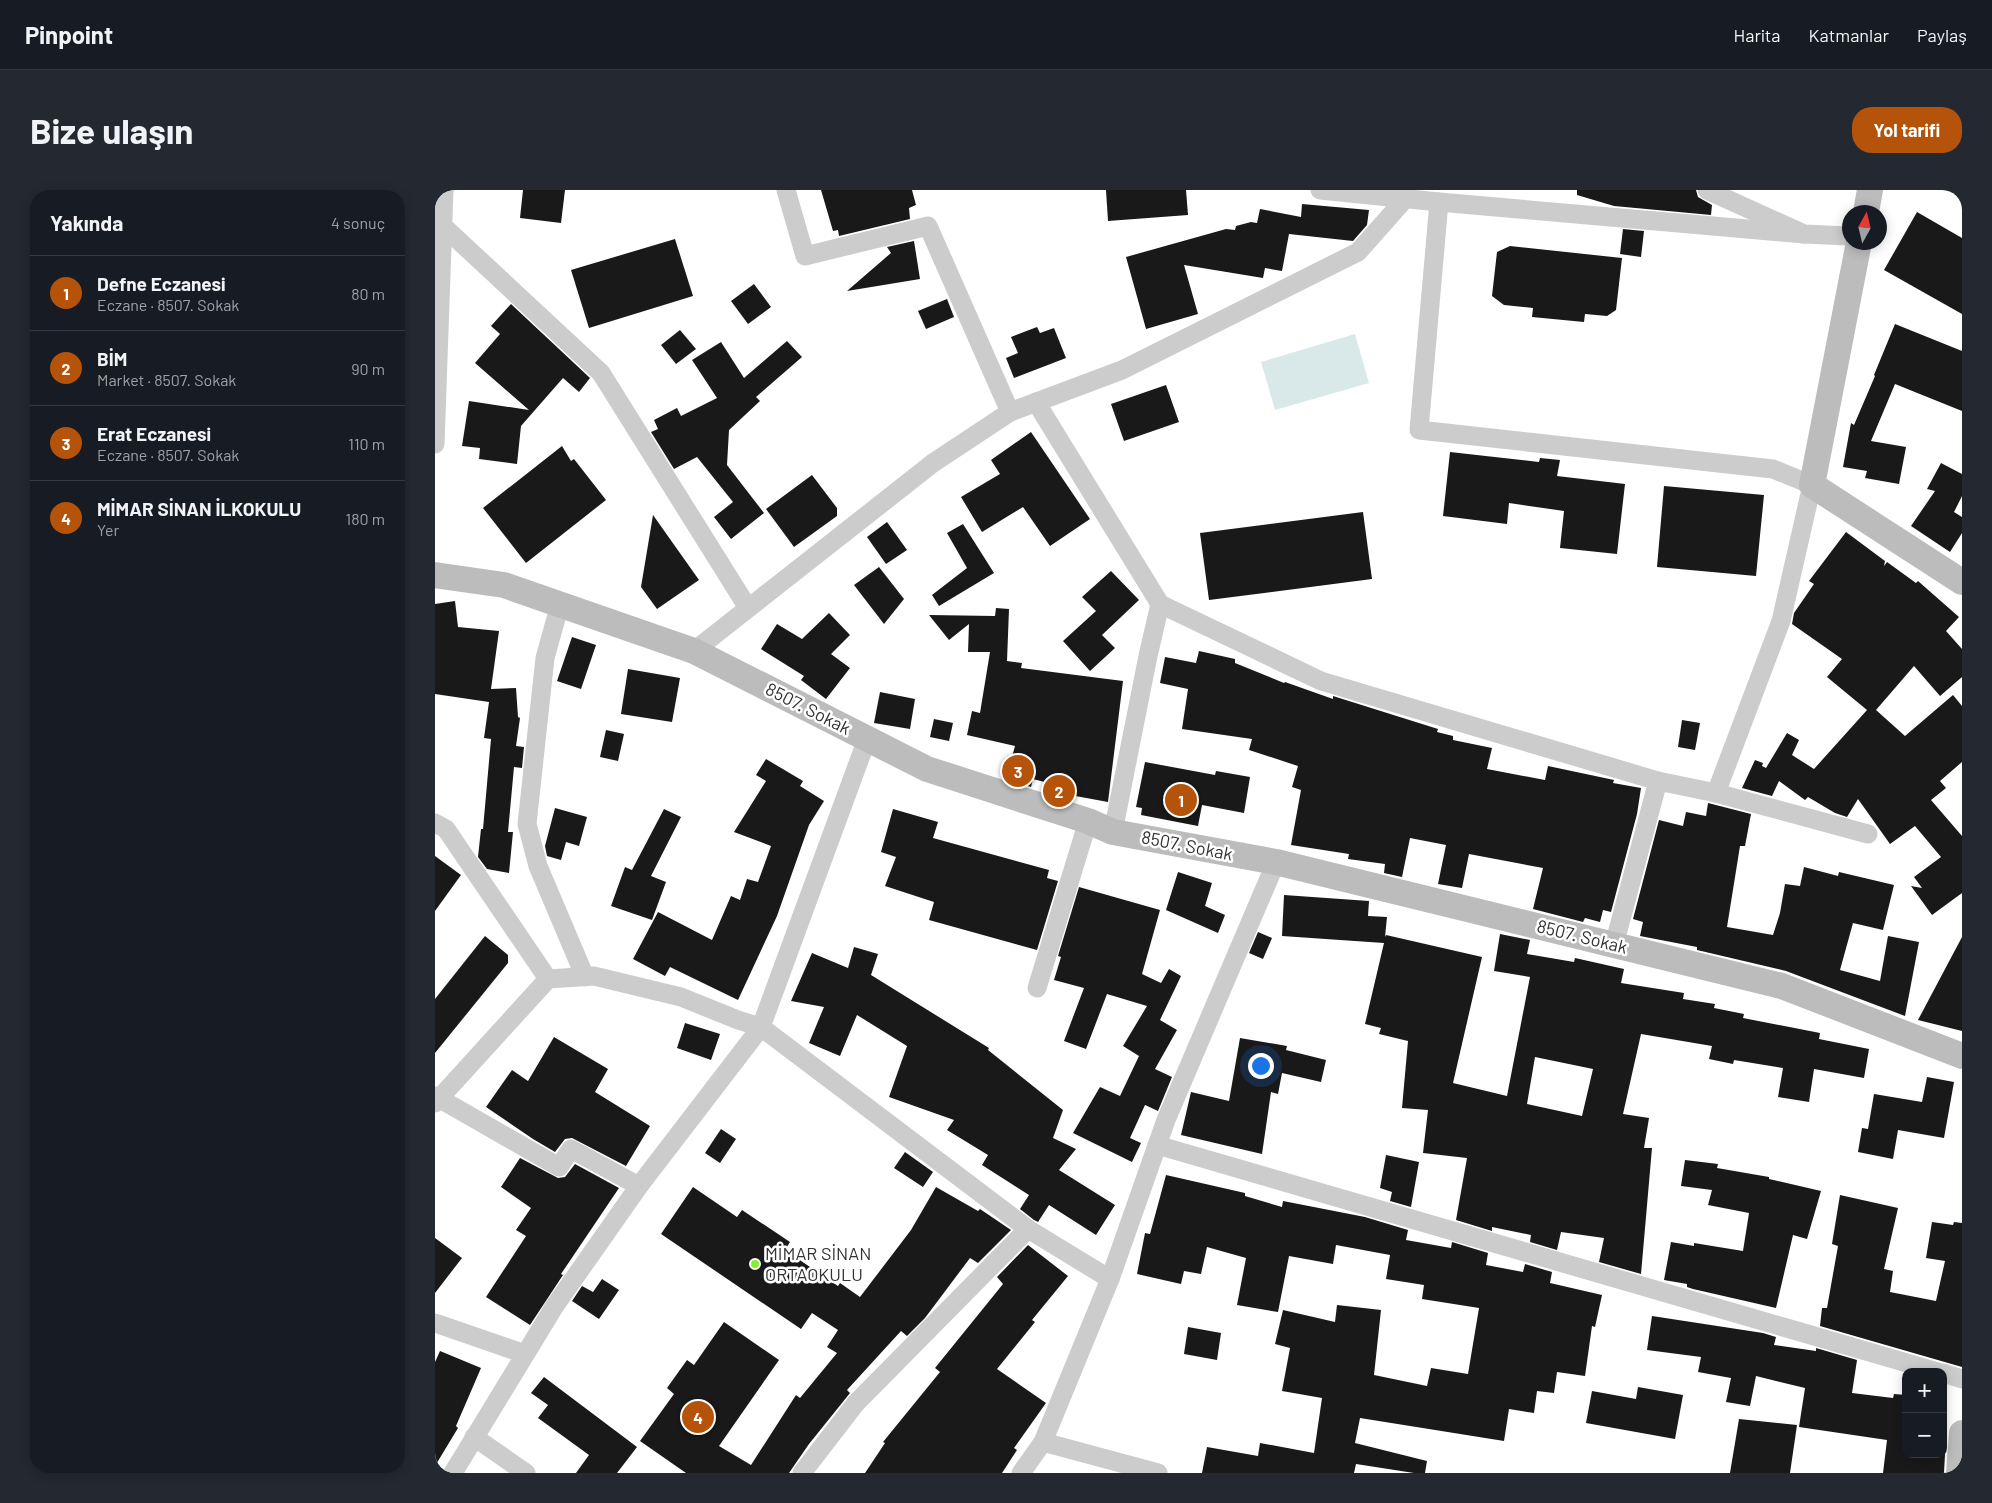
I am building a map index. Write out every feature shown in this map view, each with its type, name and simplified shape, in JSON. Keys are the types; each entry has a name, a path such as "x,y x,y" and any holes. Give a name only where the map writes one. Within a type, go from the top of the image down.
{"street":[{"path":"435,444 445,190"},
{"path":"786,190 805,256 928,226 1010,412"},
{"path":"1320,190 1804,234 1842,236"},
{"path":"1707,190 1804,234"},
{"path":"1867,205 1870,190"},
{"path":"694,651 933,463 1010,412 1122,370 1358,252 1405,199"},
{"path":"1439,202 1419,430 1773,469 1812,484 1962,581"},
{"path":"443,226 601,373 748,608"},
{"path":"1716,793 1781,621 1812,484 1857,250"},
{"path":"1036,402 1160,604 1321,680 1658,781 1716,793 1868,834"},
{"name":"8507. Sokak","path":"435,575 504,585 694,651 927,769 1088,821 1113,832 1276,862 1782,986 1962,1056"},
{"path":"560,604 545,658 527,824 538,866 585,977"},
{"path":"1113,832 1147,656 1160,604"},
{"path":"453,1473 554,1307 639,1186 761,1027 867,739"},
{"path":"1614,945 1658,781"},
{"path":"1037,988 1088,821"},
{"path":"435,823 446,829 548,979"},
{"path":"1021,1473 1043,1442 1110,1279 1166,1120 1276,862"},
{"path":"639,1186 571,1149 559,1167 436,1099 548,979 594,976 681,997 738,1020 761,1027 1029,1228 1110,1279"},
{"path":"1157,1145 1924,1368"},
{"path":"802,1473 856,1403 1029,1228"},
{"path":"435,1323 525,1354"},
{"path":"1947,1374 1962,1379"},
{"path":"1959,1473 1962,1435"},
{"path":"475,1437 526,1473"},
{"path":"1043,1442 1157,1473"},
{"path":"435,1471 441,1473"}],"shaded area":[{"path":"1355,334 1369,383 1275,410 1261,362"}],"building":[{"path":"523,190 565,190 561,223 520,218"},
{"path":"821,190 912,190 916,205 909,208 910,219 839,236 838,230 833,231"},
{"path":"1106,190 1186,190 1188,215 1108,221"},
{"path":"1577,190 1696,190 1698,197 1712,205 1711,215 1614,206 1577,195"},
{"path":"1302,204 1369,210 1367,225 1353,241 1289,234 1282,271 1265,268 1263,278 1184,265 1198,314 1146,329 1126,257 1226,229 1235,230 1236,226 1251,222 1257,223 1260,209 1301,217"},
{"path":"1917,212 1962,238 1962,314 1884,270"},
{"path":"1623,229 1644,231 1641,257 1620,254"},
{"path":"675,239 693,296 589,328 571,270"},
{"path":"914,241 920,279 847,291 891,253 887,247"},
{"path":"1510,246 1622,258 1616,310 1607,316 1585,314 1584,322 1532,317 1533,308 1504,305 1492,296 1497,252"},
{"path":"754,284 771,307 748,324 731,301"},
{"path":"947,299 954,317 926,329 918,311"},
{"path":"511,304 590,378 579,392 563,378 521,426 517,464 479,459 480,448 462,446 469,401 529,410 475,363 500,334 491,326"},
{"path":"1895,324 1962,351 1962,411 1895,384 1871,441 1906,447 1899,484 1865,478 1867,471 1843,467 1851,423 1854,425"},
{"path":"1037,327 1040,333 1054,328 1066,358 1014,378 1006,358 1018,353 1011,337"},
{"path":"680,330 696,349 676,364 661,345"},
{"path":"787,341 802,357 756,397 760,401 729,430 727,465 764,513 731,539 714,517 733,502 697,457 674,469 651,432 658,429 654,420 677,408 681,416 717,398 692,360 721,342 744,378"},
{"path":"1166,385 1179,422 1124,441 1111,404"},
{"path":"1031,432 1090,519 1050,546 1023,507 982,532 961,497 1000,474 991,460"},
{"path":"562,446 571,461 574,459 606,500 526,563 483,508"},
{"path":"1450,452 1539,462 1540,458 1560,460 1557,476 1625,484 1617,554 1560,548 1564,511 1509,503 1507,524 1443,516"},
{"path":"1941,463 1962,474 1962,496 1954,512 1962,517 1962,533 1950,552 1911,526 1935,491 1927,489"},
{"path":"812,475 837,508 837,516 794,547 766,509"},
{"path":"1664,486 1764,495 1756,576 1657,567"},
{"path":"1363,512 1372,579 1209,600 1200,533"},
{"path":"653,515 699,580 657,609 641,587"},
{"path":"887,522 907,550 886,564 867,537"},
{"path":"963,524 994,573 939,606 932,595 967,568 947,533"},
{"path":"1846,532 1885,561 1884,566 1887,562 1916,583 1918,581 1959,617 1946,631 1962,649 1962,677 1940,696 1914,666 1876,710 1905,736 1953,695 1962,706 1962,762 1940,781 1946,788 1931,800 1962,836 1962,893 1932,915 1911,886 1922,888 1914,877 1941,857 1915,826 1890,844 1858,799 1847,817 1835,813 1808,797 1805,800 1779,781 1772,796 1742,788 1755,760 1763,763 1762,766 1766,768 1787,733 1799,740 1792,755 1814,769 1867,710 1827,677 1842,659 1792,624 1794,613 1814,584 1809,581"},
{"path":"879,567 904,599 884,624 854,585"},
{"path":"1111,571 1139,600 1102,635 1115,648 1090,671 1063,641 1096,611 1082,597"},
{"path":"455,601 458,627 499,631 491,689 516,688 518,717 520,718 516,746 524,747 522,768 514,767 508,832 513,832 509,873 487,869 478,857 481,829 483,829 491,739 484,738 489,702 435,694 435,604"},
{"path":"996,608 1009,609 1007,661 1022,663 1021,668 1123,681 1108,802 1070,795 1071,789 1033,779 1031,787 1006,779 1015,746 967,735 972,711 980,713 990,652 968,652 969,624 949,640 929,615 995,616"},
{"path":"829,613 850,635 831,654 850,668 826,699 801,680 804,676 761,649 777,624 802,639"},
{"path":"572,637 596,645 581,689 557,681"},
{"path":"1199,651 1235,659 1235,663 1284,683 1333,699 1333,696 1438,729 1437,732 1453,736 1453,740 1492,748 1487,769 1545,780 1548,766 1614,780 1613,783 1641,788 1637,814 1611,912 1603,910 1600,922 1585,918 1583,922 1533,909 1543,868 1469,854 1462,888 1438,884 1446,845 1410,838 1402,877 1384,873 1385,864 1348,859 1349,854 1291,845 1301,790 1292,787 1298,766 1249,750 1252,739 1182,729 1188,689 1160,683 1165,657 1196,663"},
{"path":"628,669 680,678 672,722 621,714"},
{"path":"880,692 915,699 910,729 874,723"},
{"path":"934,719 953,723 949,741 930,737"},
{"path":"1682,720 1700,723 1695,750 1678,747"},
{"path":"606,730 624,734 618,761 600,757"},
{"path":"766,759 803,781 800,786 824,801 809,825 777,916 738,1000 670,967 665,976 633,959 658,912 712,940 731,896 740,900 747,879 758,882 771,846 734,832 766,781 756,775"},
{"path":"1145,762 1215,775 1216,771 1250,777 1244,813 1202,805 1198,826 1141,815 1142,808 1136,807"},
{"path":"1708,803 1751,814 1745,846 1740,846 1727,927 1773,935 1780,913 1785,884 1800,886 1804,867 1838,876 1839,872 1894,885 1883,930 1853,923 1840,970 1880,981 1888,936 1919,942 1905,1016 1786,971 1697,950 1697,947 1640,936 1643,922 1633,919 1659,820 1683,826 1686,812 1706,816"},
{"path":"555,808 587,817 579,846 566,842 561,860 547,856 545,846"},
{"path":"664,809 681,817 651,876 666,882 652,920 611,906 625,867 632,870"},
{"path":"893,809 938,822 933,838 1049,870 1047,878 1058,881 1037,950 929,920 934,902 885,886 896,857 881,852"},
{"path":"435,856 461,875 435,911"},
{"path":"1178,872 1212,883 1205,906 1225,915 1218,933 1166,910"},
{"path":"1079,887 1160,910 1142,974 1161,983 1169,969 1181,976 1160,1020 1177,1030 1155,1069 1172,1077 1158,1111 1145,1105 1130,1138 1141,1143 1132,1162 1073,1133 1100,1087 1120,1096 1139,1056 1123,1046 1147,1006 1107,994 1086,1049 1064,1041 1084,988 1054,980 1061,957 1058,956"},
{"path":"1284,895 1369,901 1368,916 1387,917 1385,937 1386,935 1482,957 1453,1083 1507,1096 1530,977 1494,971 1500,934 1530,940 1527,954 1574,962 1575,958 1624,969 1621,983 1684,993 1683,999 1715,1004 1714,1008 1744,1014 1743,1018 1820,1033 1819,1039 1869,1049 1864,1078 1814,1069 1809,1102 1778,1097 1783,1068 1734,1060 1733,1064 1709,1059 1712,1046 1641,1034 1623,1114 1649,1118 1644,1148 1652,1148 1641,1274 1599,1262 1604,1238 1561,1232 1557,1250 1530,1242 1531,1235 1492,1227 1492,1231 1456,1220 1467,1158 1423,1153 1428,1110 1402,1108 1408,1041 1379,1034 1381,1028 1365,1024 1384,943 1282,936","holes":["1535,1057 1593,1069 1582,1116 1527,1104"]},
{"path":"1258,932 1272,938 1263,959 1249,953"},
{"path":"485,936 508,955 508,963 435,1053 435,999"},
{"path":"1962,937 1962,1031 1918,1020"},
{"path":"854,947 878,954 871,975 989,1048 988,1050 1063,1110 1053,1138 1076,1149 1059,1170 1115,1205 1096,1235 1049,1205 1038,1222 1034,1220 1020,1209 1029,1195 982,1165 988,1155 947,1130 954,1120 889,1097 907,1046 857,1015 840,1056 809,1043 824,1007 791,1001 812,953 848,968"},
{"path":"685,1023 720,1034 711,1060 677,1048"},
{"path":"554,1037 608,1069 595,1092 650,1126 626,1166 572,1138 565,1139 555,1152 486,1107 512,1070 528,1081"},
{"path":"1240,1038 1287,1046 1286,1050 1326,1060 1321,1082 1282,1073 1278,1094 1271,1092 1262,1154 1181,1135 1191,1092 1229,1101"},
{"path":"1927,1077 1954,1082 1944,1138 1898,1130 1893,1159 1858,1152 1862,1128 1868,1129 1874,1094 1922,1102"},
{"path":"721,1129 736,1139 720,1163 705,1153"},
{"path":"905,1152 933,1172 923,1187 894,1168"},
{"path":"1386,1155 1419,1162 1411,1207 1390,1201 1392,1192 1380,1188"},
{"path":"520,1158 558,1178 565,1177 575,1164 619,1188 561,1274 563,1275 530,1325 486,1297 526,1236 516,1230 531,1208 501,1187"},
{"path":"1685,1160 1718,1164 1717,1168 1769,1177 1769,1179 1821,1191 1807,1239 1793,1235 1776,1308 1693,1289 1687,1287 1687,1284 1664,1280 1671,1242 1694,1246 1694,1243 1743,1251 1749,1213 1708,1205 1712,1190 1681,1186"},
{"path":"1166,1175 1245,1193 1245,1196 1282,1207 1283,1201 1365,1217 1408,1230 1406,1240 1451,1248 1452,1242 1488,1253 1486,1265 1523,1272 1525,1264 1552,1272 1550,1283 1602,1295 1595,1327 1592,1326 1585,1376 1557,1372 1554,1393 1537,1391 1534,1413 1509,1409 1504,1441 1360,1418 1355,1443 1427,1461 1425,1473 1356,1464 1354,1473 1202,1473 1207,1447 1258,1456 1260,1443 1314,1453 1322,1398 1282,1391 1290,1348 1275,1344 1283,1310 1335,1322 1337,1305 1381,1310 1374,1375 1427,1386 1431,1368 1468,1374 1479,1308 1422,1299 1424,1285 1386,1279 1390,1255 1336,1245 1333,1264 1289,1256 1278,1312 1237,1305 1246,1258 1207,1247 1201,1274 1184,1271 1181,1284 1137,1274 1145,1233 1150,1234"},
{"path":"693,1187 737,1217 742,1210 790,1242 785,1250 838,1286 840,1283 860,1297 911,1230 936,1187 978,1211 980,1209 1011,1230 978,1263 970,1258 925,1318 907,1336 901,1331 847,1390 850,1393 809,1444 789,1473 686,1473 640,1441 674,1394 667,1388 687,1360 694,1365 724,1322 779,1360 719,1446 751,1465 796,1395 800,1398 837,1353 827,1347 838,1330 812,1313 801,1329 661,1234"},
{"path":"1840,1195 1898,1208 1884,1269 1893,1271 1890,1292 1936,1301 1945,1261 1926,1258 1932,1222 1953,1225 1954,1222 1962,1223 1962,1367 1820,1326 1822,1308 1827,1308 1838,1246 1832,1244"},
{"path":"435,1238 462,1258 435,1293"},
{"path":"1028,1245 1068,1276 1032,1320 1035,1322 997,1369 1046,1403 1014,1448 1017,1450 1002,1473 865,1473 885,1443 883,1442 940,1372 935,1368 1003,1284 997,1277"},
{"path":"602,1279 619,1290 599,1319 572,1301 582,1286 593,1292"},
{"path":"1652,1316 1763,1333 1776,1337 1774,1345 1816,1351 1816,1348 1857,1360 1852,1393 1893,1398 1894,1394 1902,1395 1902,1458 1945,1458 1944,1473 1883,1473 1887,1440 1799,1427 1805,1388 1756,1376 1750,1406 1726,1402 1731,1378 1698,1372 1701,1357 1647,1350"},
{"path":"1188,1327 1221,1333 1217,1360 1184,1354"},
{"path":"440,1351 481,1368 456,1426 458,1428 435,1466 435,1362"},
{"path":"544,1377 637,1447 617,1473 576,1473 589,1455 538,1418 548,1405 531,1393"},
{"path":"1638,1387 1683,1395 1675,1439 1586,1423 1592,1391 1636,1399"},
{"path":"1739,1419 1797,1425 1790,1473 1730,1473"}],"place":[{"name":"Erat Eczanesi","path":"1018,771"},
{"name":"BİM","path":"1059,791"},
{"name":"Defne Eczanesi","path":"1181,800"},
{"name":"MİMAR SİNAN ORTAOKULU","path":"755,1264"},
{"name":"MİMAR SİNAN İLKOKULU","path":"698,1417"}]}
